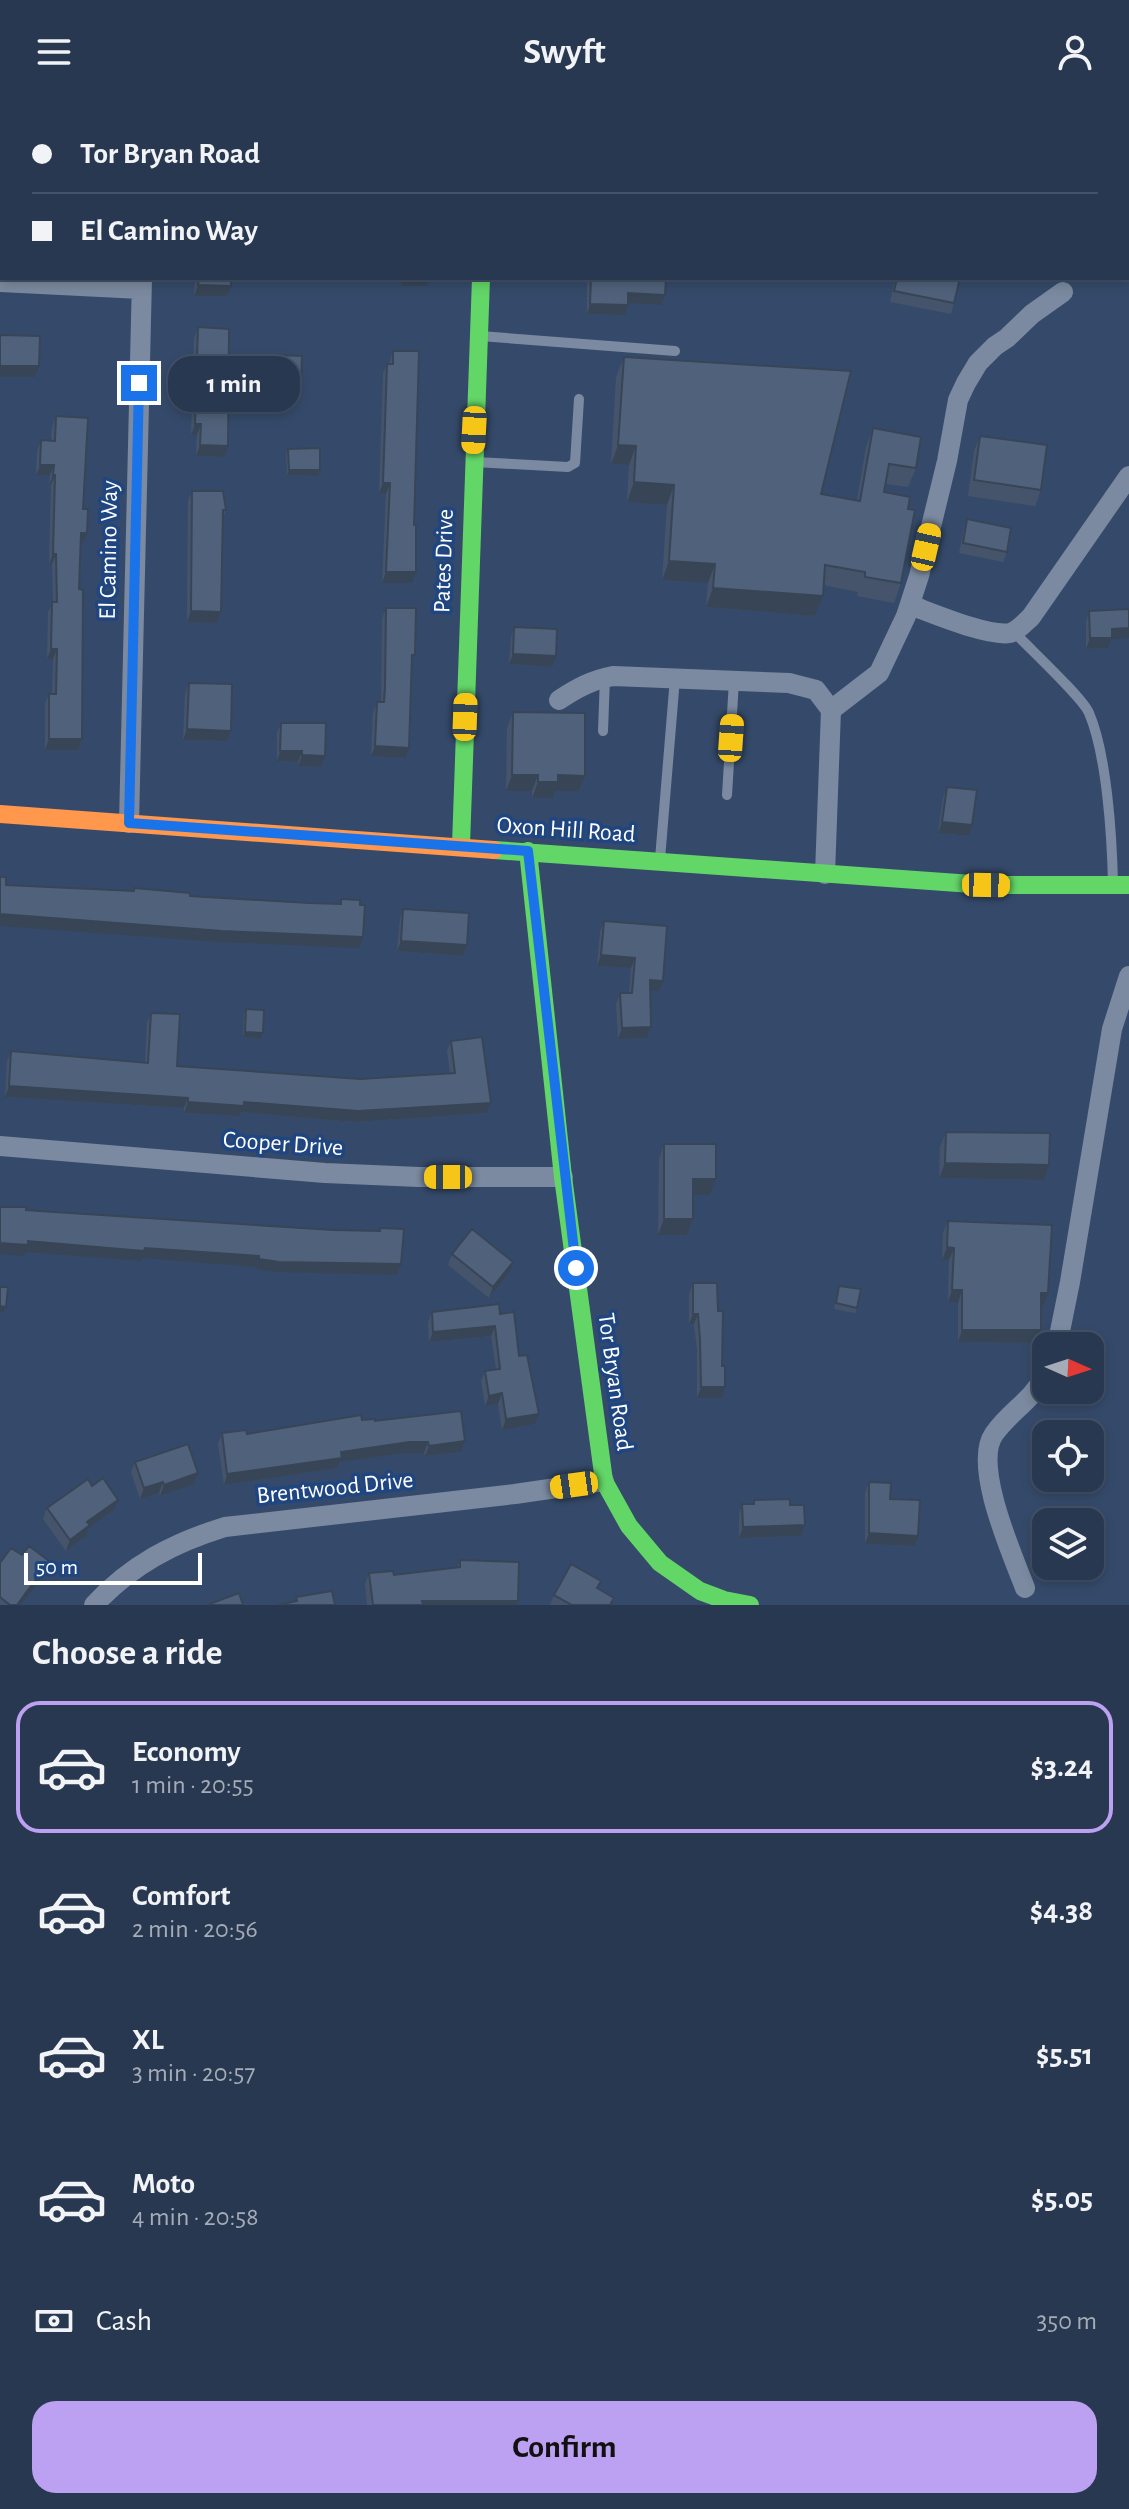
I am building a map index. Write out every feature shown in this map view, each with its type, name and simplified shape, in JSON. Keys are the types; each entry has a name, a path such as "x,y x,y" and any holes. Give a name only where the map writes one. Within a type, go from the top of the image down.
{"street":[{"name":"Pates Drive","path":"461,845 481,280"},
{"path":"0,282 142,284"},
{"name":"El Camino Way","path":"129,823 142,284"},
{"path":"831,710 879,673 894,645 919,576 947,461 958,400 966,383 978,363 995,346 1063,292"},
{"path":"910,605 997,633 1014,632 1031,617 1129,476"},
{"path":"559,700 579,686 605,677 789,683 816,690 831,710 825,874"},
{"name":"Oxon Hill Road","path":"0,814 986,885 1121,885"},
{"name":"Tor Bryan Road","path":"528,851 563,1177 604,1481 636,1538 661,1565 707,1594 750,1605"},
{"path":"1060,1332 1109,1042 1129,976"},
{"name":"Cooper Drive","path":"0,1146 325,1173 419,1177 563,1177"},
{"path":"1025,1588 996,1512 988,1470 992,1436 1032,1396"},
{"name":"Brentwood Drive","path":"94,1605 137,1566 184,1540 225,1527 604,1481"}],"lane":[{"path":"478,336 675,351"},
{"path":"473,462 568,467 575,463 579,399"},
{"path":"1014,632 1089,711 1100,753 1121,885"},
{"path":"603,731 605,677"},
{"path":"660,861 675,678"},
{"path":"727,795 734,681"}],"building":[{"path":"199,280 231,280 231,286 198,285"},
{"path":"591,280 666,280 665,295 628,293 628,305 590,304"},
{"path":"897,280 960,280 954,303 894,291"},
{"path":"198,327 229,329 228,446 200,445 201,424 195,424"},
{"path":"0,335 40,336 39,366 0,366"},
{"path":"393,351 419,351 414,525 416,572 386,572 390,483 383,483 387,364 393,364"},
{"path":"276,355 302,356 301,382 275,381"},
{"path":"624,357 851,371 821,494 860,501 873,428 921,437 916,468 889,464 884,492 910,497 908,509 915,510 901,583 865,577 865,572 825,565 823,596 713,588 715,564 669,561 674,485 634,482 636,446 618,445"},
{"path":"56,416 88,418 83,509 88,509 87,533 81,533 79,589 83,590 82,739 49,739 49,694 56,694 57,649 51,649 52,602 57,602 56,554 53,554 55,475 54,465 40,465 41,440 55,441"},
{"path":"980,436 1047,445 1041,490 974,480"},
{"path":"320,448 320,470 289,470 288,449"},
{"path":"192,491 223,491 226,510 223,510 221,612 191,611"},
{"path":"967,519 1011,528 1007,552 963,543"},
{"path":"386,608 416,608 409,748 375,746 377,702 384,702"},
{"path":"1129,609 1129,628 1112,629 1112,638 1090,638 1089,611"},
{"path":"514,627 557,629 556,656 513,654"},
{"path":"189,683 232,684 231,731 187,729"},
{"path":"513,712 585,713 585,776 558,775 558,782 538,782 538,775 512,775"},
{"path":"281,723 326,723 325,756 302,755 302,751 280,751"},
{"path":"947,787 977,790 972,825 942,822"},
{"path":"0,877 6,877 6,885 134,891 134,888 190,893 190,896 309,903 341,904 341,899 360,900 360,905 365,905 363,937 222,931 0,914"},
{"path":"403,909 469,913 467,945 401,941"},
{"path":"604,921 667,926 663,981 650,980 651,1027 622,1028 620,993 632,993 635,958 601,955"},
{"path":"246,1009 264,1010 263,1033 245,1032"},
{"path":"151,1013 180,1014 177,1066 360,1079 455,1073 451,1041 482,1037 491,1103 358,1111 244,1102 244,1106 188,1102 188,1098 9,1086 11,1051 148,1063"},
{"path":"946,1132 1050,1133 1049,1165 945,1163"},
{"path":"664,1144 716,1144 716,1179 693,1179 693,1219 664,1219"},
{"path":"0,1207 333,1230 404,1229 401,1264 279,1262 259,1259 259,1256 145,1248 144,1251 28,1241 28,1245 0,1243"},
{"path":"948,1221 1052,1225 1048,1293 1041,1293 1041,1330 962,1330 962,1290 952,1290 954,1248 947,1247"},
{"path":"472,1229 513,1262 493,1287 452,1254"},
{"path":"693,1283 717,1283 718,1311 723,1311 722,1366 725,1366 725,1387 701,1387 700,1339 698,1314 693,1314"},
{"path":"839,1286 861,1289 857,1308 836,1303"},
{"path":"0,1287 8,1287 6,1307 0,1306"},
{"path":"499,1304 500,1314 514,1312 519,1356 527,1355 539,1414 506,1419 502,1393 489,1396 485,1371 500,1369 495,1326 433,1332 432,1312"},
{"path":"461,1411 465,1441 429,1446 428,1442 409,1442 341,1452 342,1458 227,1474 222,1433 246,1430 247,1434 361,1415 362,1420 375,1421"},
{"path":"188,1444 198,1473 164,1485 163,1482 144,1488 135,1462"},
{"path":"103,1478 118,1500 87,1522 90,1525 70,1540 47,1508 88,1479 92,1486"},
{"path":"869,1482 891,1483 890,1499 920,1500 918,1536 869,1533"},
{"path":"790,1499 790,1505 804,1505 805,1525 743,1527 742,1504 754,1504 754,1500"},
{"path":"29,1546 49,1561 17,1605 10,1605 0,1597 0,1563 11,1548 22,1555"},
{"path":"460,1560 519,1562 518,1601 422,1601 423,1605 373,1605 369,1573 393,1571 394,1575 460,1567"},
{"path":"571,1564 601,1581 597,1588 614,1598 610,1605 572,1605 554,1595"},
{"path":"332,1591 335,1605 278,1605 297,1601 296,1597"},
{"path":"239,1593 243,1605 207,1605"}],"traffic: fast":[{"path":"461,845 481,280"},
{"path":"494,850 986,885 1129,885"},
{"path":"528,851 563,1177 604,1481 629,1526 660,1563 700,1591 750,1605"}],"traffic: slow":[{"path":"0,814 494,850"}],"route":[{"path":"139,383 129,823 528,851 563,1177 576,1268"}]}
